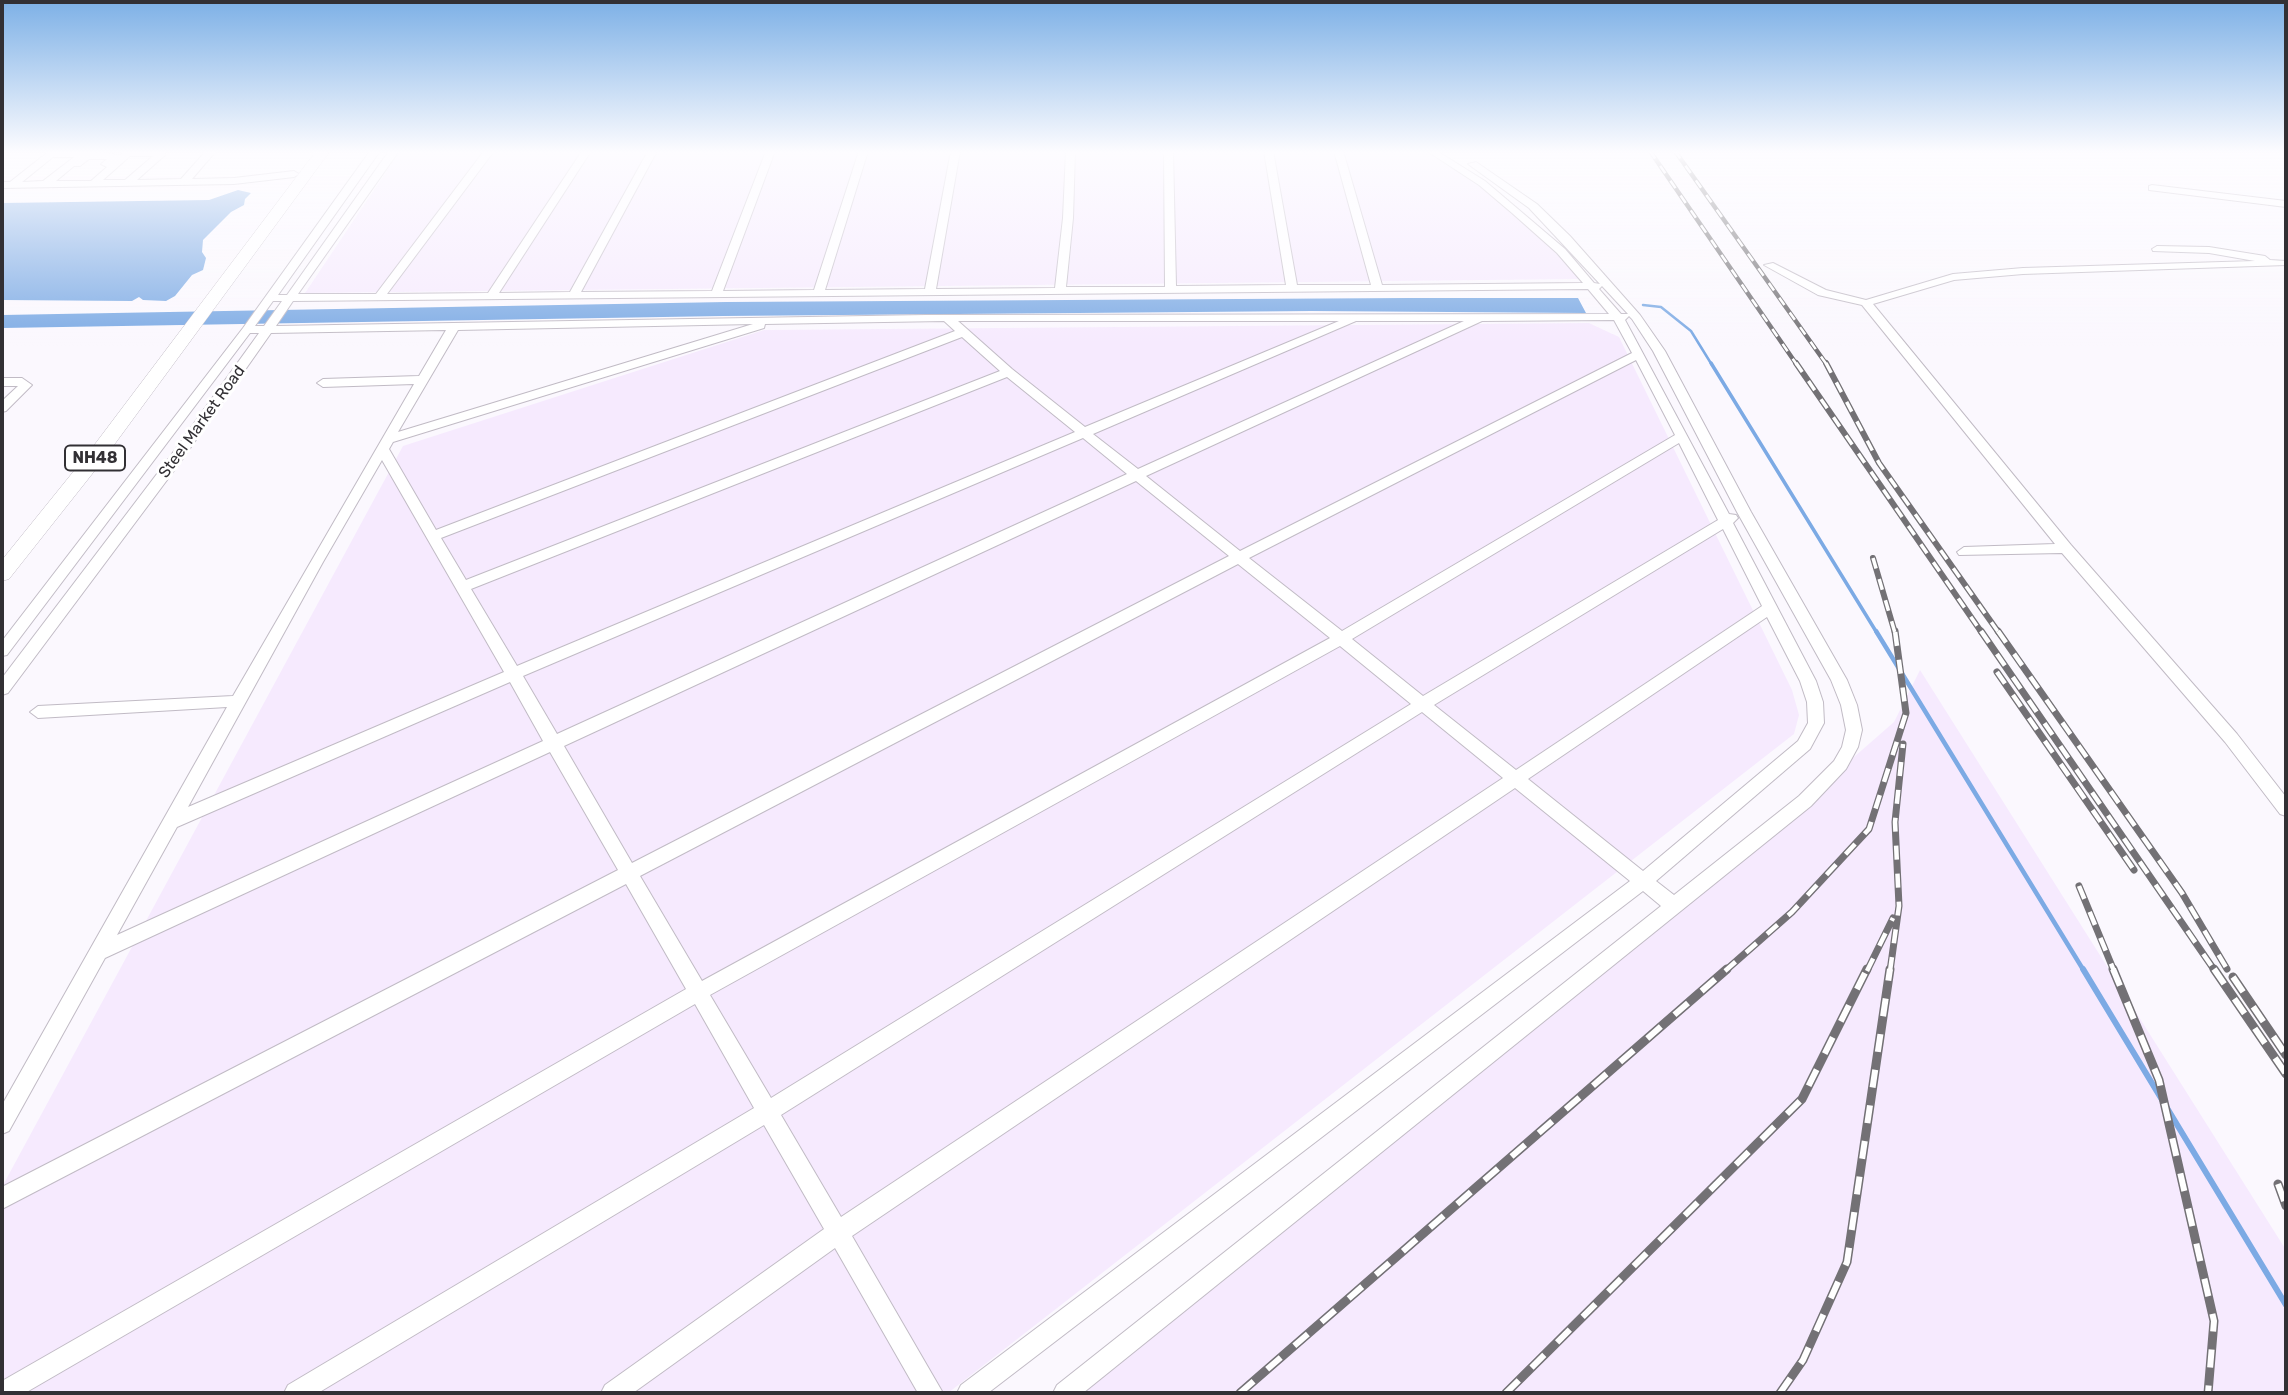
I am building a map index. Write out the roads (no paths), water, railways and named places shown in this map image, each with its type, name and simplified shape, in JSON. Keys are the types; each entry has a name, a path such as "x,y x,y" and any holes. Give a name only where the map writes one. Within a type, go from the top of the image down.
{"highway":[{"name":"NH48","path":"208,297 265,216"},
{"name":"NH48","path":"2,550 176,339 272,216"},
{"name":"NH48","path":"2,574 93,460 176,339"}],"street":[{"name":"Steel Market Road","path":"2,650 247,330 328,216"},
{"name":"Steel Market Road","path":"2,688 270,329 349,216"},
{"path":"379,296 440,216"},
{"path":"492,295 544,216"},
{"path":"575,293 617,216"},
{"path":"717,292 746,216"},
{"path":"819,291 843,216"},
{"path":"930,290 943,216"},
{"path":"1060,289 1068,216"},
{"path":"1169,216 1171,289"},
{"path":"1279,216 1292,288"},
{"path":"1357,216 1377,288"},
{"path":"1065,1393 1805,800 1840,765 1850,747 1854,730 1849,705 1839,680 1744,512 1659,351 1624,313 1594,288 1561,251 1522,216"},
{"path":"969,1393 1644,880 1804,745 1816,723 1815,702 1808,681 1639,354 1611,287 1542,216"},
{"path":"2157,249 2209,250 2284,264"},
{"path":"1769,265 1822,293 1866,303 1953,277 2115,267 2220,268 2284,264"},
{"path":"270,298 930,290 1611,287"},
{"path":"1866,303 2066,548 2231,738 2286,809"},
{"path":"247,330 777,320 1481,317 1624,313"},
{"path":"172,822 513,674 1358,317"},
{"path":"99,951 1481,317"},
{"path":"947,318 1008,372 1339,640 1423,704 1674,906"},
{"path":"385,444 777,320"},
{"path":"2,1124 239,701 455,325"},
{"path":"433,536 964,332"},
{"path":"2,1198 1239,557 1639,354"},
{"path":"463,587 1008,372"},
{"path":"323,383 422,380"},
{"path":"2,382 22,382 26,385 2,408"},
{"path":"3,1393 697,993 1339,640 1682,436"},
{"path":"385,444 433,536 932,1393"},
{"path":"296,1393 767,1112 1423,704 1744,512"},
{"path":"1964,552 2066,548"},
{"path":"613,1393 837,1233 1770,608"},
{"path":"38,712 239,701"}],"water":[{"path":"2,216 227,216 203,240 202,252 206,258 203,270 192,275 175,296 166,301 143,300 139,297 132,301 2,300"},
{"path":"1578,298 1586,313 1312,311 723,316 2,328 2,315 726,302"}],"waterway":[{"path":"1643,305 1661,307 1691,331 1712,365"},
{"path":"1711,363 1877,633"},
{"path":"1876,631 2084,971"},
{"path":"2083,969 2286,1305"}],"railway":[{"path":"1695,216 1797,365"},
{"path":"1721,216 1827,365"},
{"path":"1796,363 1982,633"},
{"path":"1826,363 1879,463 1999,633"},
{"path":"1873,558 1895,633"},
{"path":"1725,971 1792,912 1869,829 1906,713 1895,631"},
{"path":"1981,631 2215,971"},
{"path":"1998,631 2182,893 2227,969"},
{"path":"1997,672 2134,870"},
{"path":"1890,971 1899,906 1895,822 1903,744"},
{"path":"2079,886 2114,971"},
{"path":"1867,971 1893,918"},
{"path":"1240,1393 1727,969"},
{"path":"1506,1393 1802,1099 1867,969"},
{"path":"1780,1393 1803,1360 1847,1262 1890,969"},
{"path":"2113,969 2159,1080 2214,1321 2208,1393"},
{"path":"2214,969 2286,1074"},
{"path":"2233,977 2286,1055"},
{"path":"2278,1184 2286,1206"}]}
